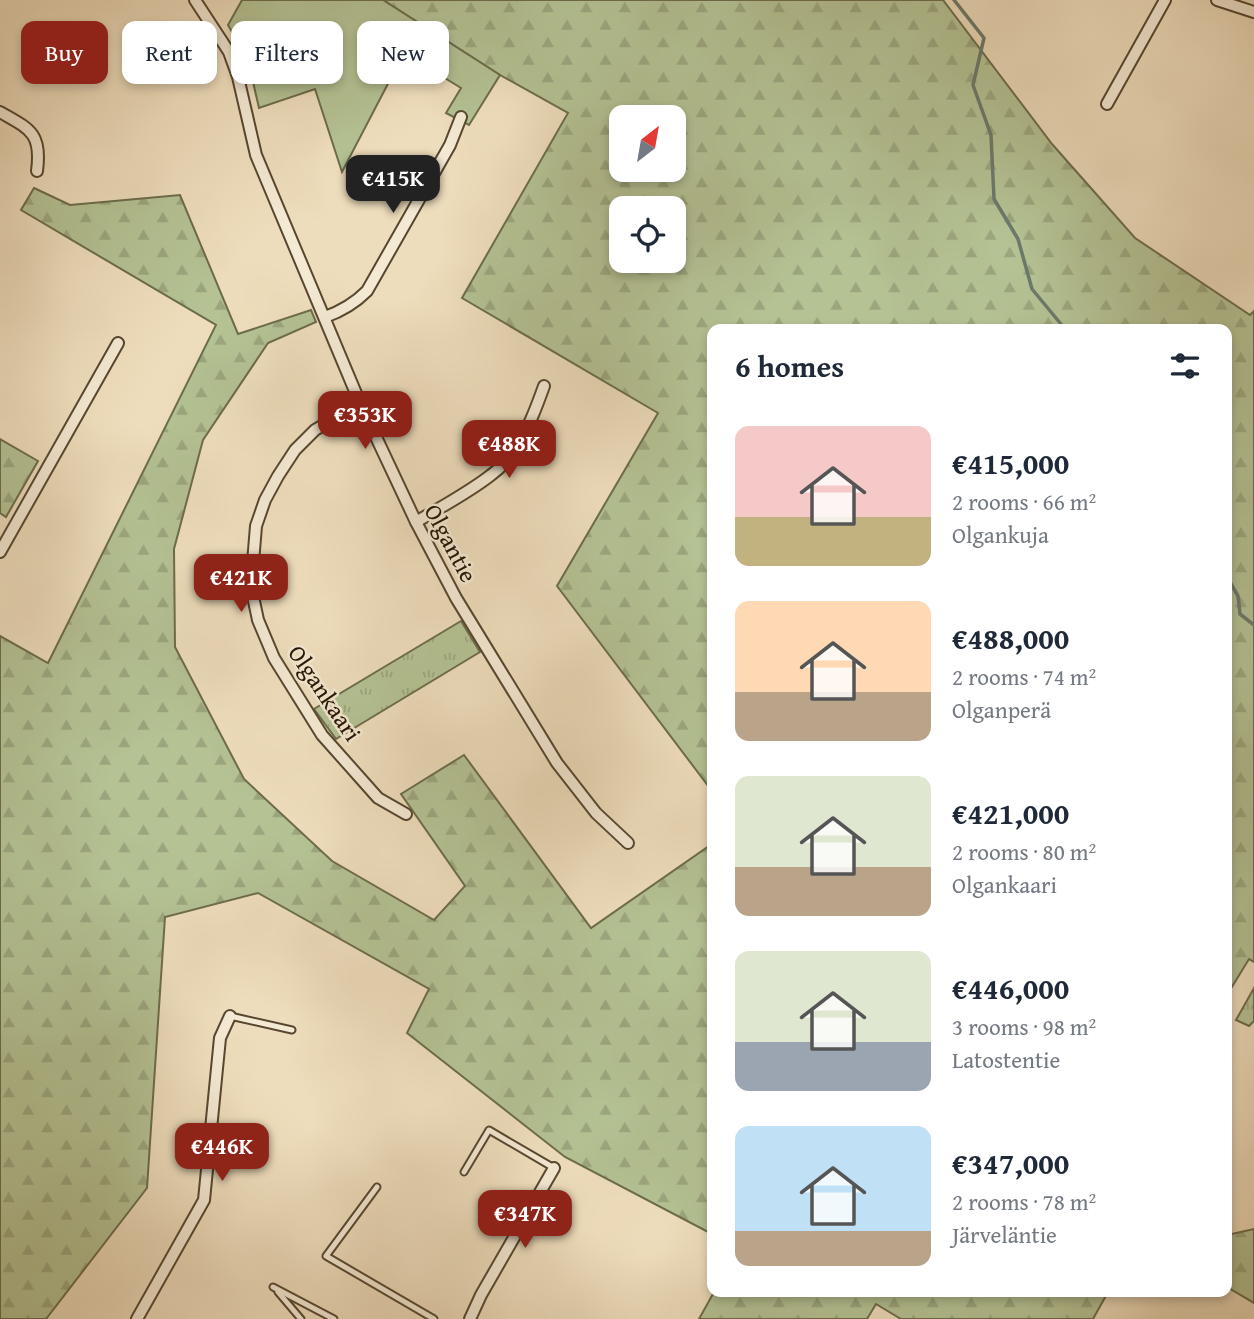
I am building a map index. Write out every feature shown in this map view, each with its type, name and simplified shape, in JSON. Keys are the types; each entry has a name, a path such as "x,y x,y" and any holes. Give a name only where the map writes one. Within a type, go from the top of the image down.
{"street":[{"name":"Olgantie","path":"195,0 229,52 239,77 257,155 360,403 416,522 456,598 557,763 596,813 628,843"},
{"path":"1107,104 1165,0"},
{"path":"1217,0 1254,12"},
{"path":"0,112 33,134 38,142 37,171"},
{"path":"325,317 339,312 367,291 450,145 461,117"},
{"path":"0,552 118,343"},
{"path":"416,522 493,474 516,445 533,417 544,386"},
{"name":"Olgankaari","path":"360,403 315,430 295,450 278,476 265,500 256,526 251,587 258,620 274,658 315,725 378,798 406,814"},
{"path":"137,1319 204,1200 220,1038 230,1016"},
{"path":"470,1319 554,1168"}],"lane":[{"path":"230,1016 292,1030"},
{"path":"464,1172 489,1129 554,1168"},
{"path":"377,1187 326,1256 434,1319"},
{"path":"301,1319 273,1287 334,1319"}],"green space":[{"path":"242,0 383,0 416,21 357,21 357,84 388,84 342,172 315,89 259,108 254,84 343,84 343,21 231,21 231,30 228,25"},
{"path":"383,0 943,0 1052,144 1135,238 1250,315 1254,311 1254,962 1249,959 1232,987 1232,324 707,324 707,784 557,586 658,413 462,298 568,113 449,42 449,21 416,21"},
{"path":"449,42 500,75 469,125 446,113 461,88 449,81"},
{"path":"34,188 70,205 180,195 238,334 311,310 316,322 268,343 203,440 174,549 175,647 244,779 332,861 434,920 465,886 401,794 464,755 591,928 707,847 707,1231 565,1157 407,1033 429,989 258,893 165,917 147,1188 46,1319 0,1319 0,636 48,663 216,325 21,210"},
{"path":"0,439 38,461 6,517 0,513"},
{"path":"461,621 480,652 336,739 314,709"},
{"path":"1254,988 1254,1021 1249,1026 1236,1020"},
{"path":"1254,1229 1254,1303 1232,1290 1232,1234"},
{"path":"711,1297 1105,1297 1093,1319 901,1319 876,1304 867,1319 699,1319"}],"waterway":[{"path":"954,0 984,38 973,85 991,135 994,199 1018,239 1032,289 1061,324"},
{"path":"1232,586 1238,596 1240,614 1254,625"}]}
